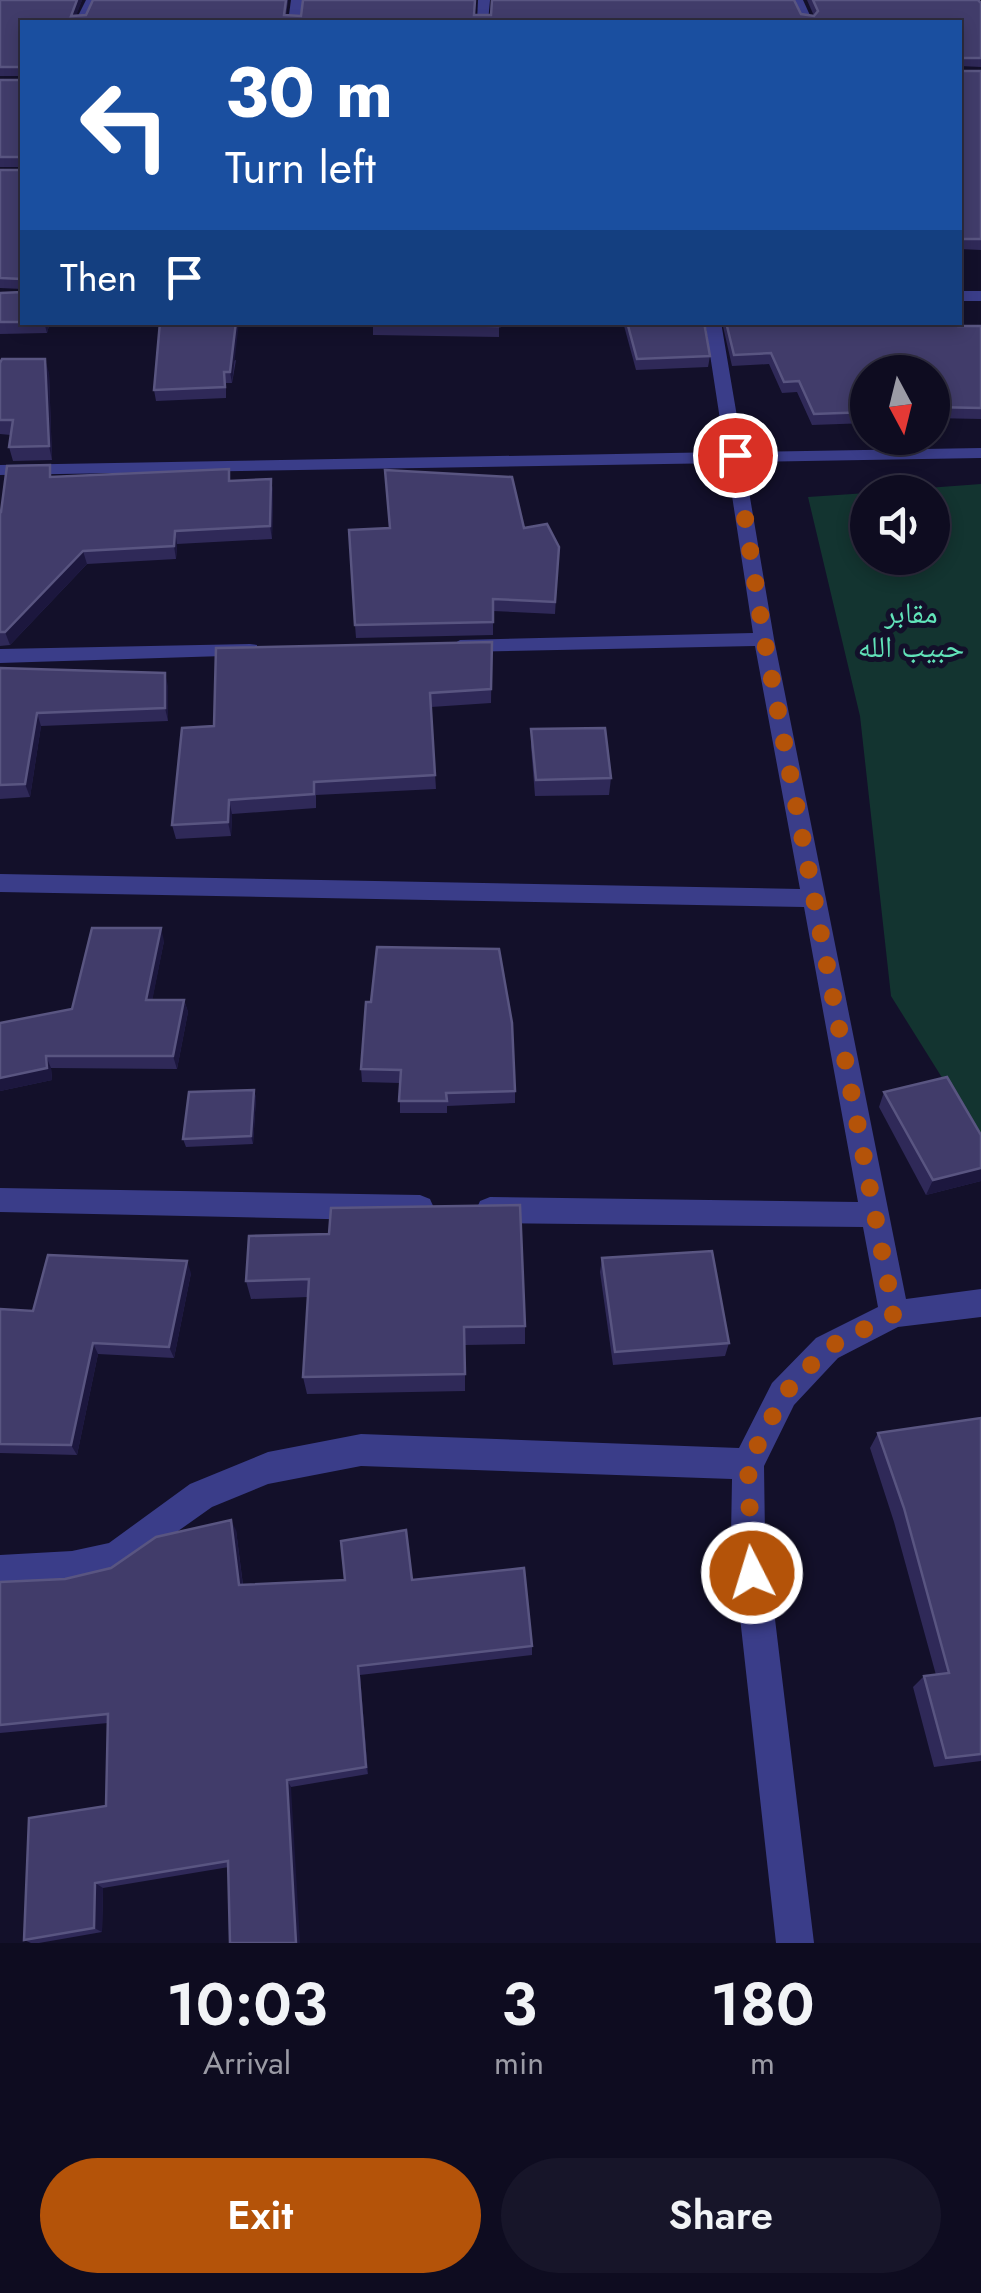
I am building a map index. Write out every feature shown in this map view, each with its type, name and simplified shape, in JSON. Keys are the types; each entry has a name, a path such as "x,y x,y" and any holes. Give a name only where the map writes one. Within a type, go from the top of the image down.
{"street":[{"path":"713,325 764,638 894,1314"},
{"path":"0,470 981,453"},
{"path":"431,646 764,638"},
{"path":"0,656 274,650"},
{"path":"0,883 814,898"},
{"path":"0,1200 874,1215"},
{"path":"795,1943 748,1536 748,1464 784,1394 827,1348 894,1314 981,1303"},
{"path":"0,1572 72,1568 116,1558 201,1495 268,1468 361,1450 748,1464"}],"green space":[{"name":"مقابر حبيب الله","path":"981,484 981,1140 891,996 860,716 808,497 850,494 850,575 950,575 950,486"}],"building":[{"path":"0,0 77,0 71,16 86,15 93,0 286,0 284,15 301,16 303,0 475,0 474,15 491,15 492,0 794,0 801,14 814,16 818,11 813,0 981,3 981,58 962,58 962,20 20,20 20,67 0,67"},
{"path":"962,71 981,71 981,239 962,239"},
{"path":"0,80 20,80 20,157 0,157"},
{"path":"0,170 20,170 20,279 0,278"},
{"path":"20,292 20,322 0,322 0,293"},
{"path":"160,325 236,325 230,372 224,372 225,387 154,390"},
{"path":"628,325 705,325 710,356 637,359"},
{"path":"727,325 981,326 981,408 950,407 950,355 850,355 850,413 814,414 799,381 784,382 771,353 734,355"},
{"path":"2,359 45,359 49,446 9,447 13,420 0,420"},
{"path":"50,465 50,477 229,469 229,481 271,479 270,526 175,531 174,546 83,551 5,632 0,632 0,512 7,466"},
{"path":"385,470 512,477 524,528 547,524 559,547 555,602 493,599 493,622 355,625 349,530 390,528"},
{"path":"492,642 491,689 430,693 435,775 314,782 314,794 229,800 228,822 172,825 182,728 214,726 216,648"},
{"path":"0,668 165,673 165,708 37,713 25,784 0,785"},
{"path":"605,728 611,778 536,780 531,729"},
{"path":"92,928 161,928 146,1000 184,1000 173,1056 46,1056 47,1068 0,1078 0,1023 72,1009"},
{"path":"377,947 499,949 512,1023 515,1091 446,1093 447,1101 399,1101 401,1070 361,1069 366,1002 371,1002"},
{"path":"947,1077 981,1135 981,1168 933,1180 884,1092"},
{"path":"254,1090 251,1136 183,1139 189,1092"},
{"path":"520,1205 525,1326 464,1327 465,1374 303,1377 309,1279 246,1281 249,1236 329,1234 331,1208"},
{"path":"712,1251 729,1343 615,1352 602,1258"},
{"path":"48,1255 187,1261 169,1347 93,1343 71,1445 0,1444 0,1309 33,1311"},
{"path":"981,1418 981,1754 946,1758 924,1676 949,1673 904,1508 878,1433"},
{"path":"231,1520 239,1585 345,1580 341,1541 406,1530 412,1580 524,1568 532,1646 358,1666 366,1767 287,1780 296,1943 230,1943 228,1861 95,1883 94,1928 24,1940 29,1818 106,1806 108,1714 0,1725 0,1582 65,1579 111,1568 156,1537"}],"route":[{"path":"735,455 764,638 894,1314 827,1348 784,1394 748,1464 752,1573"}]}
